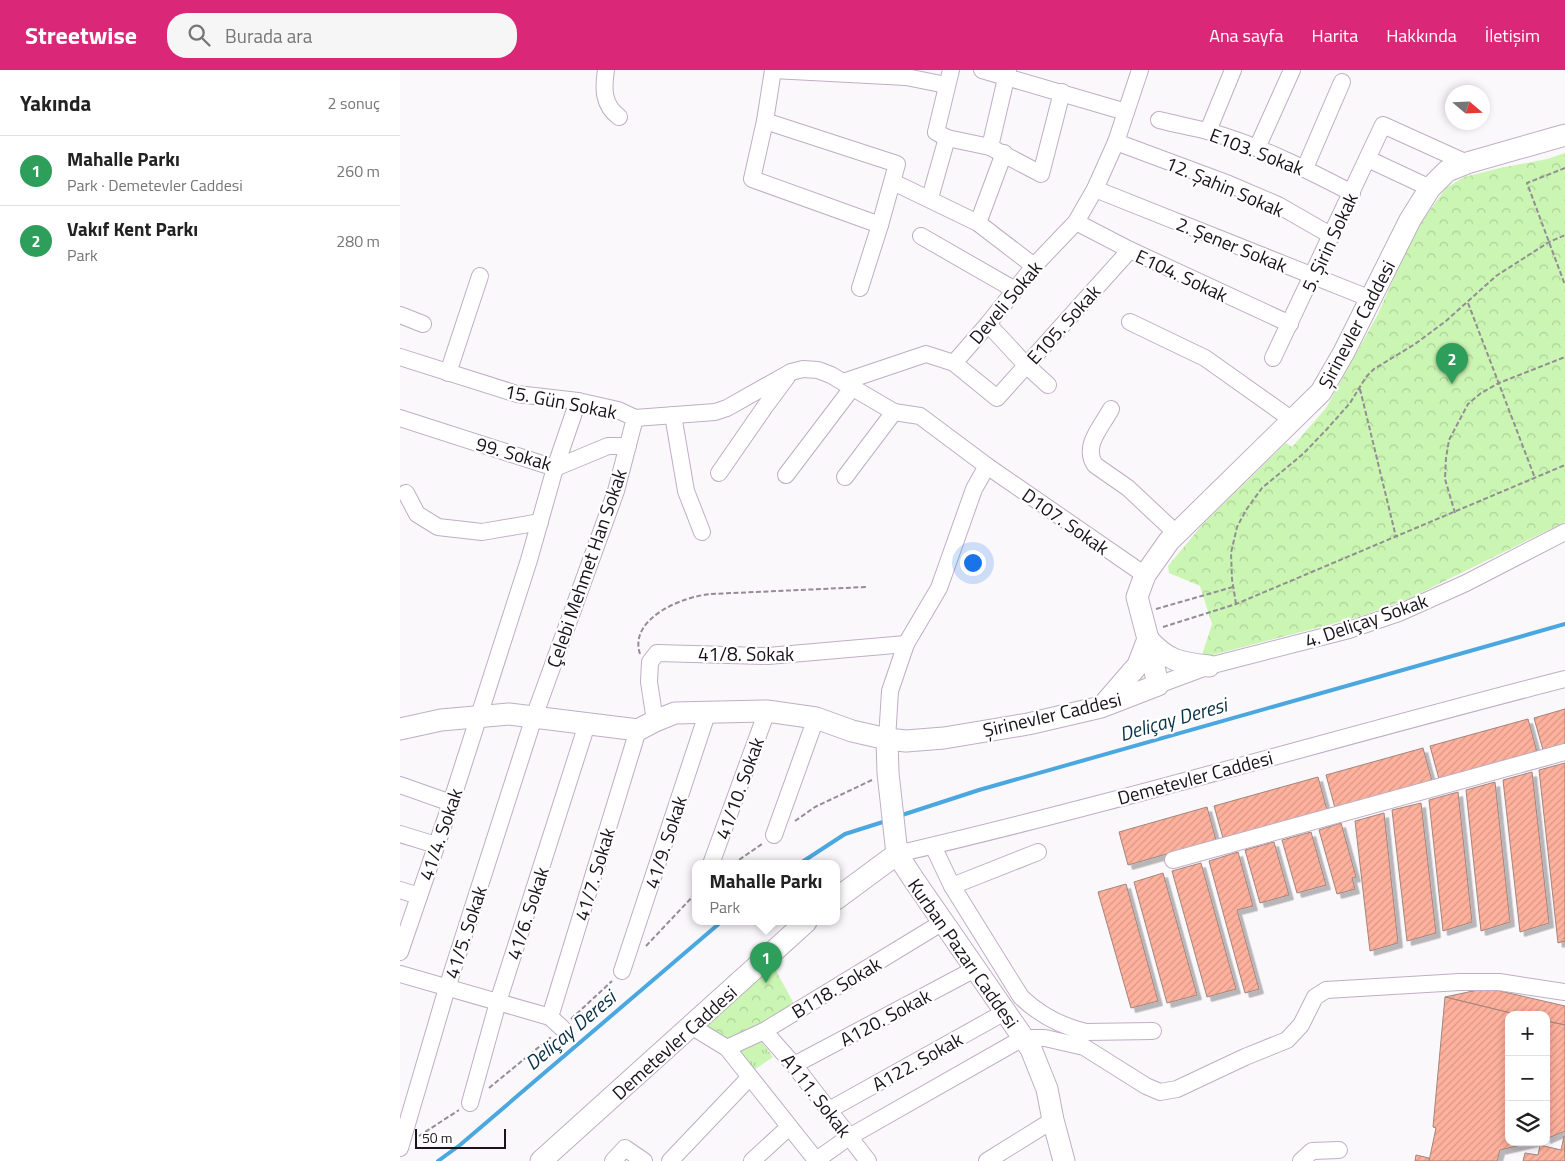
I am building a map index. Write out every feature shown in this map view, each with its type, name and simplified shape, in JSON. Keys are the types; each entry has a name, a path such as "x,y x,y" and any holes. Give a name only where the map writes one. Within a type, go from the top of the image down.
{"main road":[{"name":"Şirinevler Caddesi","path":"400,729 441,720 509,714 586,724 646,725 676,713 707,714 767,711 816,718 852,731 906,741 944,738 1028,724 1101,707 1158,685 1136,597 1145,575 1170,541 1321,392 1344,352 1410,220 1430,188 1447,171 1467,163 1565,135"},
{"path":"1145,628 1166,656 1188,664 1209,666"},
{"path":"1101,707 1138,665 1145,628"},
{"name":"Kurban Pazarı Caddesi","path":"887,739 888,773 897,849 943,922 1031,1049 1047,1089 1064,1161"},
{"name":"Demetevler Caddesi","path":"840,896 897,849"},
{"name":"Demetevler Caddesi","path":"541,1161 803,925"}],"street":[{"path":"606,70 604,82 605,96 609,108 619,117"},
{"path":"880,225 752,179 765,121 773,70 907,73 949,78 936,132 947,138 997,150 1041,174 1062,92"},
{"path":"982,70 1007,73 1126,112"},
{"name":"Develi Sokak","path":"954,363 1034,266 1076,222 1116,142 1140,70"},
{"path":"1208,131 1233,70"},
{"path":"1257,148 1292,70"},
{"path":"978,223 997,150 1007,73"},
{"path":"1305,168 1342,82"},
{"name":"E103. Sokak","path":"1159,120 1208,131 1257,148 1305,168 1352,193"},
{"path":"765,121 897,164 860,288"},
{"name":"5. Şirin Sokak","path":"1273,358 1383,125 1467,163"},
{"path":"930,198 947,138"},
{"name":"12. Şahin Sokak","path":"1116,142 1229,184 1278,205 1332,236"},
{"path":"1368,159 1430,188"},
{"path":"893,182 930,198 978,223 1034,266"},
{"name":"2. Şener Sokak","path":"1094,189 1370,299"},
{"name":"E104. Sokak","path":"1076,222 1130,250 1290,324"},
{"path":"921,236 1015,290"},
{"name":"E105. Sokak","path":"954,363 997,398 1130,250"},
{"path":"448,373 480,276"},
{"path":"400,315 423,324"},
{"path":"1130,322 1205,358 1291,420"},
{"path":"988,324 1026,365 1048,385"},
{"path":"786,475 847,385 926,354 954,363"},
{"name":"15. Gün Sokak","path":"400,357 517,394 578,401 618,410 635,418 704,414 726,408 791,372 803,369 818,370 831,375 894,412 920,416 987,466"},
{"path":"720,473 791,372"},
{"name":"41/4. Sokak","path":"400,952 451,803 540,522 555,468 578,401"},
{"path":"1111,410 1090,445 1091,460 1094,465 1128,488 1177,534"},
{"path":"846,477 894,412"},
{"path":"673,415 686,491 702,532"},
{"name":"99. Sokak","path":"400,418 555,468 608,446 628,446"},
{"name":"Çelebi Mehmet Han Sokak","path":"534,717 616,491 635,418"},
{"path":"887,739 890,691 906,644 938,588 974,489 987,466"},
{"name":"D107. Sokak","path":"987,466 1145,575"},
{"path":"406,493 417,514 438,527 482,532 540,522"},
{"name":"4. Deliçay Sokak","path":"1158,685 1209,666 1349,630 1399,613 1466,583 1565,532"},
{"name":"41/8. Sokak","path":"650,662 657,653 768,656 906,644"},
{"path":"646,725 650,662"},
{"name":"Demetevler Caddesi","path":"897,849 933,846 1063,813 1413,718 1565,679"},
{"name":"41/10. Sokak","path":"712,860 767,711"},
{"name":"41/9. Sokak","path":"622,971 707,714"},
{"name":"41/5. Sokak","path":"400,1148 448,988 534,717"},
{"path":"774,835 816,718"},
{"name":"41/6. Sokak","path":"470,1103 498,1002 586,724"},
{"name":"41/7. Sokak","path":"498,1002 556,1023 646,725"},
{"path":"1173,860 1565,752"},
{"path":"400,784 451,803"},
{"path":"400,834 436,846"},
{"path":"933,846 952,886 1021,996 1037,1011 1066,1027 1086,1032 1153,1031"},
{"path":"952,886 1038,852"},
{"path":"400,890 419,896"},
{"name":"B118. Sokak","path":"727,1048 764,1031 943,922"},
{"name":"A120. Sokak","path":"794,1065 975,969"},
{"path":"400,974 498,1002"},
{"path":"691,1026 727,1048 816,1161 850,1137 1023,1038 1045,1038 1084,1048 1146,1086 1160,1092 1177,1090 1245,1057 1287,1040 1300,1025 1315,997 1326,990 1460,982 1499,982 1565,992"},
{"name":"A122. Sokak","path":"830,1110 1005,1012"},
{"name":"A111. Sokak","path":"764,1031 794,1065 868,1161"},
{"path":"670,1161 749,1078"},
{"path":"987,1161 1053,1120"},
{"path":"752,1161 789,1128"},
{"path":"613,1161 625,1148 644,1161"},
{"path":"1301,1161 1312,1151 1338,1150"}],"path":[{"path":"1565,168 1527,183 1565,285"},
{"path":"1236,604 1231,553 1237,527 1254,497 1262,488 1303,454 1327,429 1350,404 1366,377 1374,369 1415,344 1446,321 1496,276 1549,242 1565,235"},
{"path":"1468,302 1535,478"},
{"path":"1455,513 1445,479 1446,458 1449,440 1468,404 1499,382 1565,357"},
{"path":"1360,388 1396,537"},
{"path":"1145,628 1236,604 1565,465"},
{"path":"650,662 640,655 638,650 640,634 658,613 680,600 700,595 866,586"},
{"path":"1145,628 1233,587"},
{"path":"739,860 815,807 888,773"}],"green space":[{"path":"1565,153 1565,522 1408,599 1359,617 1201,658 1212,624 1200,586 1169,573 1168,566 1203,524 1286,443 1292,447 1326,408 1378,314 1414,232 1446,188 1464,177 1547,159"},
{"path":"772,963 794,1004 724,1044 701,1027"},
{"path":"758,1037 773,1057 751,1072 737,1051"}],"building":[{"path":"1565,709 1565,744 1543,750 1534,718"},
{"path":"1528,719 1537,752 1439,779 1430,746"},
{"path":"1423,748 1432,781 1335,808 1326,775"},
{"path":"1565,763 1565,941 1558,943 1539,770"},
{"path":"1532,772 1549,923 1520,932 1503,780"},
{"path":"1318,777 1327,810 1223,838 1214,806"},
{"path":"1495,782 1510,922 1481,931 1466,790"},
{"path":"1458,792 1472,922 1443,931 1429,800"},
{"path":"1421,803 1436,933 1407,941 1392,810"},
{"path":"1207,807 1216,840 1128,865 1119,832"},
{"path":"1384,813 1398,943 1370,951 1355,821"},
{"path":"1341,823 1356,877 1352,878 1355,889 1337,894 1319,830"},
{"path":"1311,832 1326,885 1297,893 1282,840"},
{"path":"1274,842 1289,895 1260,903 1245,850"},
{"path":"1238,852 1253,906 1237,910 1259,989 1245,993 1209,861"},
{"path":"1201,863 1236,989 1207,997 1172,871"},
{"path":"1163,873 1197,995 1167,1003 1134,882"},
{"path":"1126,884 1158,1001 1131,1008 1098,892"},
{"path":"1487,988 1565,1006 1565,1025 1550,1022 1550,1011 1505,1012 1445,997"},
{"path":"1445,997 1505,1012 1505,1146 1517,1146 1500,1150 1497,1161 1429,1161 1436,1128 1433,1127"},
{"path":"1550,1022 1565,1025 1565,1131 1550,1137"},
{"path":"1564,1136 1565,1161 1523,1161 1525,1153 1538,1155 1540,1146 1561,1150"},
{"path":"1416,1155 1429,1158 1429,1161 1415,1161"}],"waterway":[{"name":"Deliçay Deresi","path":"899,816 979,790 1565,624"},
{"name":"Deliçay Deresi","path":"805,860 845,834 886,821"},
{"name":"Deliçay Deresi","path":"438,1161 460,1145 717,925"}],"place":[{"name":"Vakıf Kent Parkı","path":"1452,384"},
{"name":"Mahalle Parkı","path":"766,983"}]}
